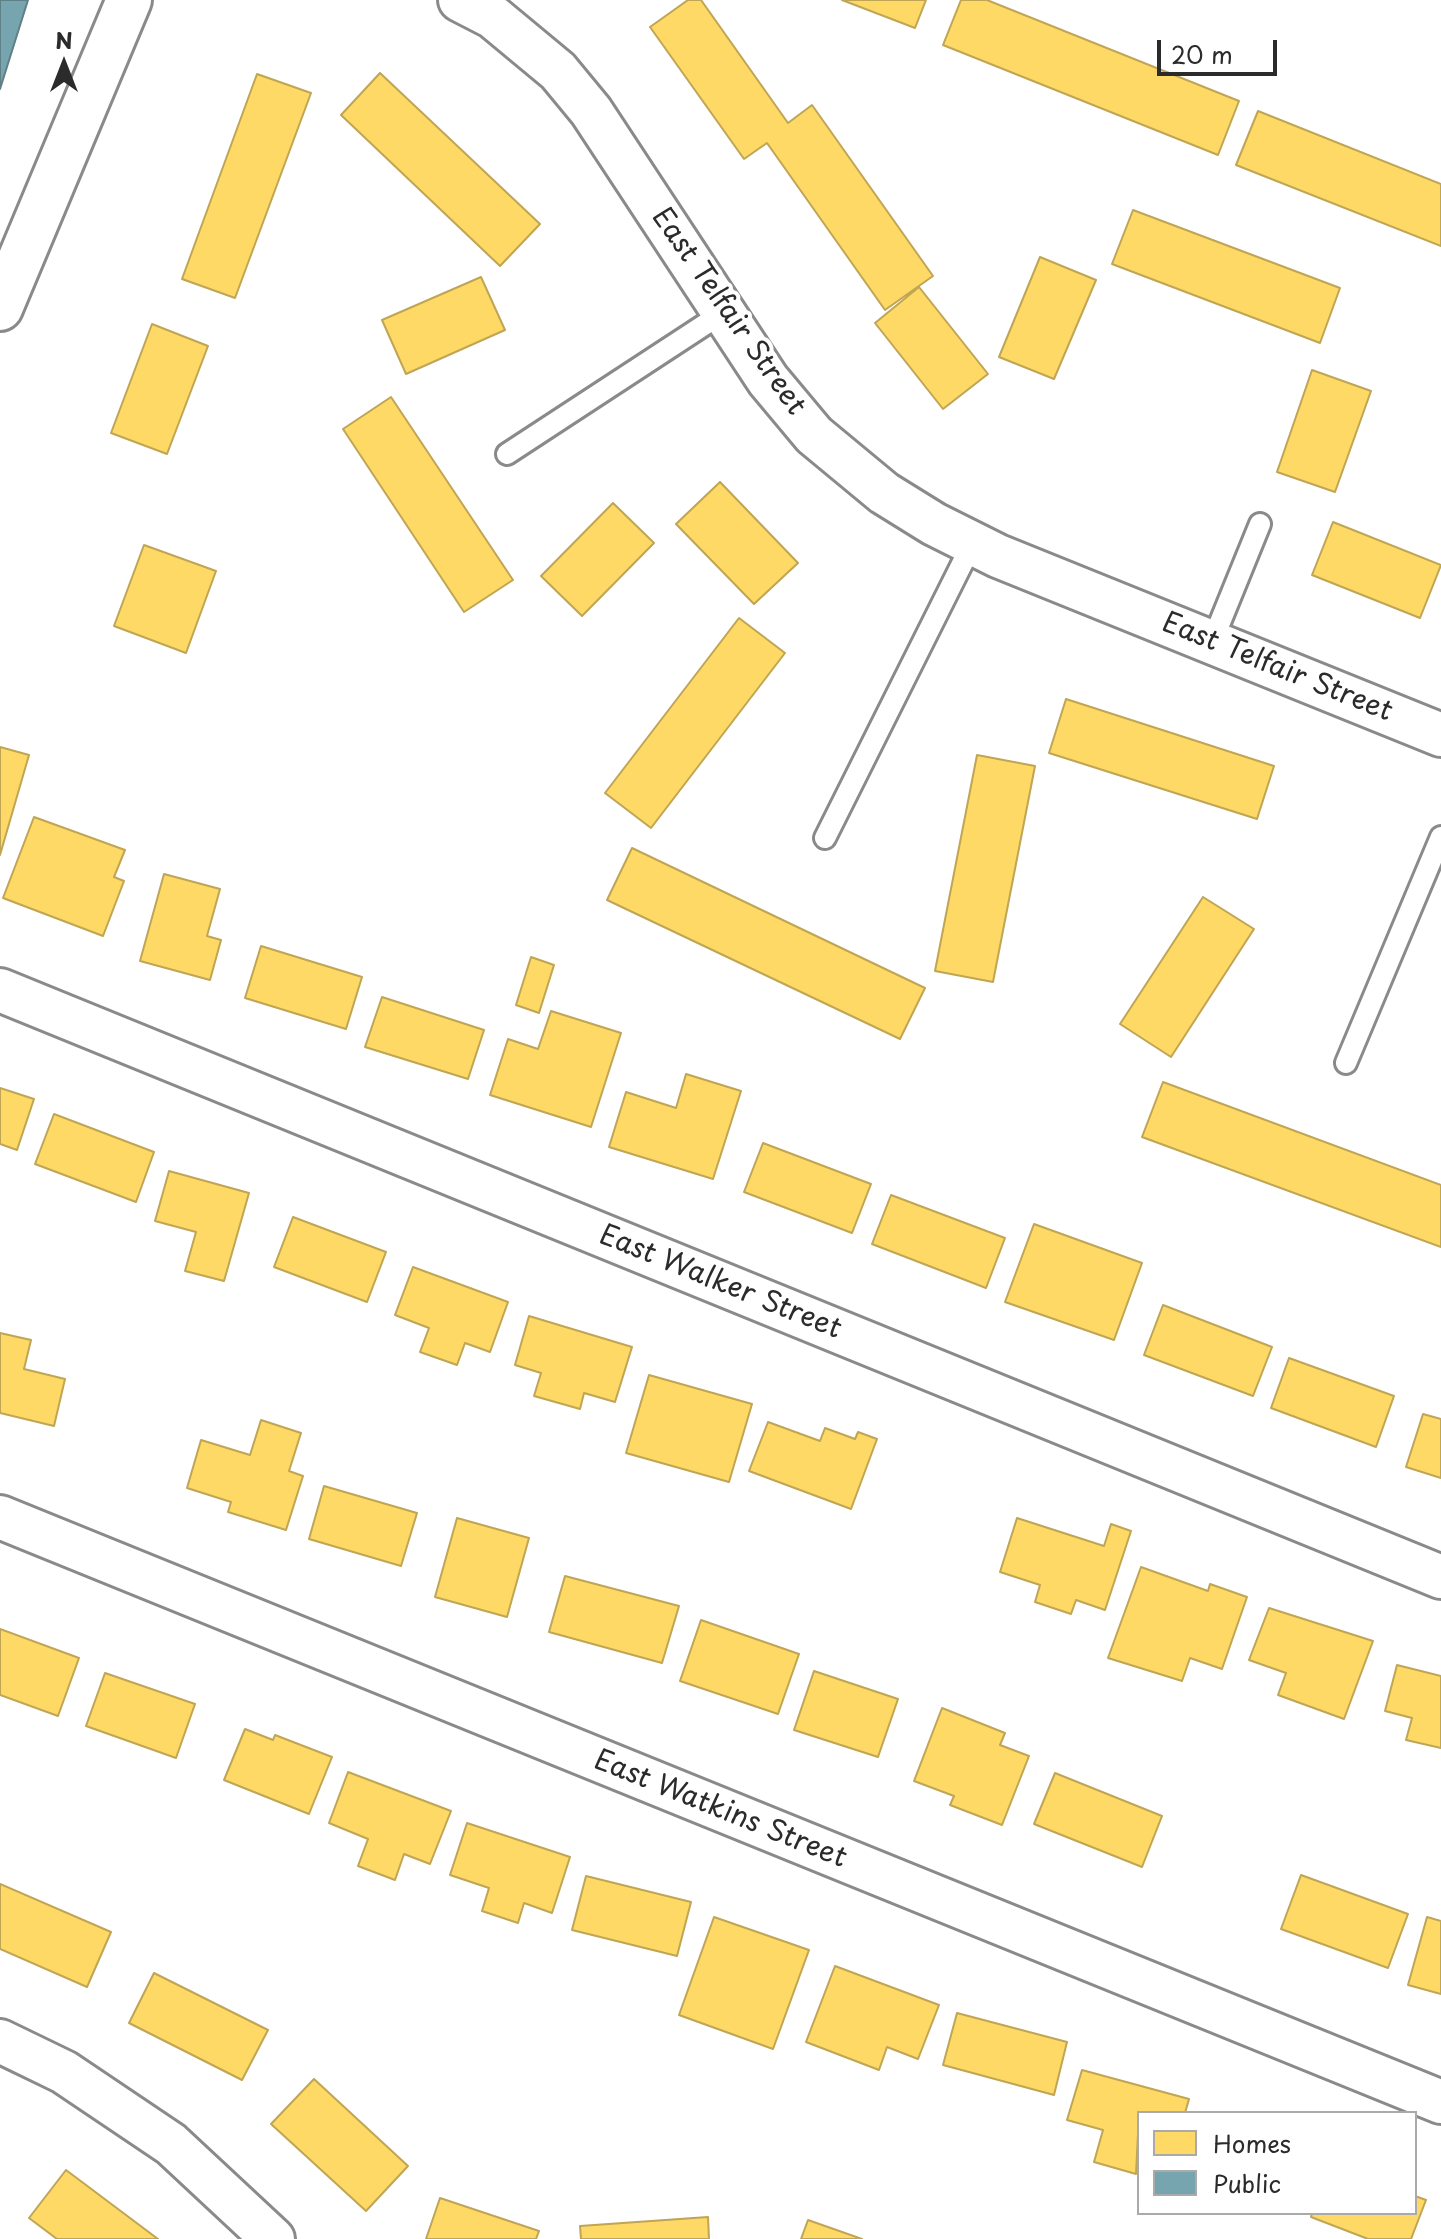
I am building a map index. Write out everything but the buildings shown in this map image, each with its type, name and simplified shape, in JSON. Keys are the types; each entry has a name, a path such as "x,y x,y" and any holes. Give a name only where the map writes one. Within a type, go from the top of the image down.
{"main road":[{"path":"0,308 129,0"}],"street":[{"name":"East Telfair Street","path":"460,0 493,17 558,71 591,111 768,380 814,435 845,464 884,493 972,544 1441,735"},
{"name":"East Walker Street","path":"0,990 1441,1577"},
{"name":"East Watkins Street","path":"0,1517 1441,2102"},
{"path":"0,2041 64,2072 171,2144 273,2239"}],"lane":[{"path":"507,454 724,312"},
{"path":"1212,642 1260,524"},
{"path":"825,838 972,544"},
{"path":"1346,1063 1441,837"}]}
